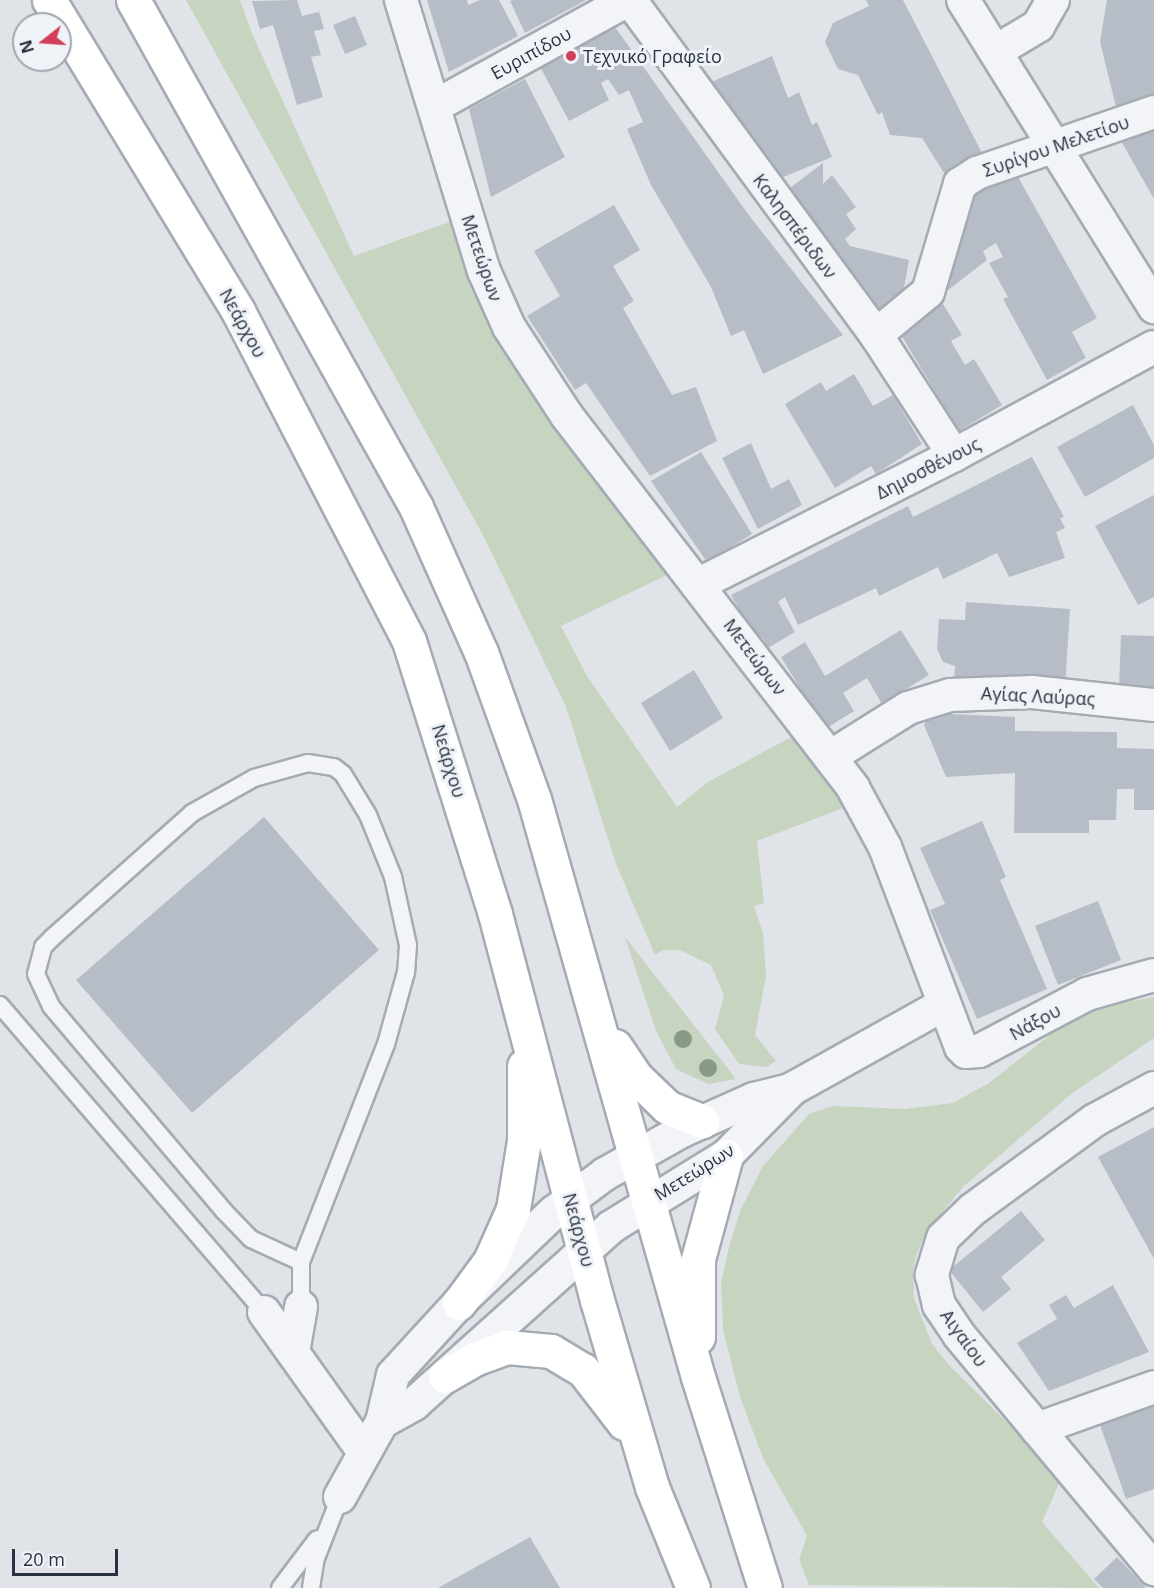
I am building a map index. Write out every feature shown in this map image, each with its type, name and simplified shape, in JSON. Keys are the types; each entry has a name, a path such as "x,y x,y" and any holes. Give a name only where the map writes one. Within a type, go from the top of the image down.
{"main road":[{"name":"Νεάρχου","path":"49,0 238,311 398,616 437,720 513,978 570,1199 652,1487 693,1588"},
{"path":"133,0 444,564 519,753 602,1027 698,1377 765,1588"},
{"path":"459,1303 502,1240 518,1191 526,1075 513,978"},
{"path":"602,1027 636,1077 667,1107 702,1121"},
{"path":"698,1377 698,1259 726,1156"},
{"path":"444,1376 507,1347 538,1348 562,1356 583,1370 612,1405 652,1487"}],"street":[{"name":"Μετεώρων","path":"382,1422 414,1404 584,1250 648,1201 726,1156 792,1089 943,1005 879,831 830,757 699,584 567,416 509,327 484,271 401,0"},
{"name":"Ευριπίδου","path":"435,106 629,0"},
{"name":"Καλησπέριδων","path":"629,0 876,335 954,455"},
{"path":"963,0 998,51 1154,307"},
{"path":"998,51 1038,26 1053,0"},
{"name":"Συρίγου Μελετίου","path":"876,335 928,292 960,184 977,173 1056,148 1154,112"},
{"name":"Δημοσθένους","path":"699,584 954,455 1154,347"},
{"name":"Αγίας Λαύρας","path":"830,757 908,708 950,695 1032,692 1154,705"},
{"name":"Νάξου","path":"943,1005 961,1047 973,1053 1087,994 1154,975"},
{"name":"Αιγαίου","path":"1154,1088 1095,1120 999,1188 947,1232 935,1254 934,1286 944,1314 1154,1569"},
{"path":"340,1497 382,1422 393,1375 459,1303 570,1199 637,1154 702,1121 754,1099 792,1089"},
{"path":"292,1352 301,1307"},
{"path":"264,1312 364,1452"},
{"path":"1037,1429 1154,1387"}],"lane":[{"path":"301,1262 250,1239 224,1211 51,1006 36,974 43,947 192,813 254,778 308,763 334,768 357,795 393,877 408,945 406,972 386,1044 301,1262 301,1307"},
{"path":"0,1005 264,1312"},
{"path":"311,1588 327,1526 340,1497"},
{"path":"280,1588 327,1526"}],"green space":[{"path":"186,0 240,0 253,36 354,256 452,221 480,301 512,366 568,443 671,573 561,626 587,676 677,807 708,782 795,735 848,806 757,841 764,903 754,906 763,933 766,976 755,1035 776,1061 766,1067 739,1064 715,1029 724,995 711,965 680,950 663,950 655,955 616,864 566,707 484,537"},
{"path":"625,937 736,1079 708,1084 676,1069 656,1031"},
{"path":"1154,997 1154,1038 1071,1094 963,1187 927,1231 916,1255 913,1274 914,1298 932,1344 949,1365 1062,1477 1042,1522 1099,1588 809,1585 799,1560 807,1536 763,1458 740,1397 723,1330 721,1282 730,1243 741,1209 763,1166 809,1114 833,1106 904,1109 953,1103 989,1083 1060,1027 1109,1005"}],"building":[{"path":"297,0 302,16 319,12 324,29 314,31 321,55 311,57 323,97 297,105 273,25 260,29 252,1"},
{"path":"427,0 467,0 468,5 480,0 499,0 518,36 449,72"},
{"path":"586,0 525,33 510,1"},
{"path":"866,0 903,0 983,155 944,173 922,138 890,135 882,112 878,115 858,75 838,69 825,42 833,23 869,6"},
{"path":"1107,0 1154,0 1154,106 1118,115 1100,42"},
{"path":"355,16 367,45 345,54 333,25"},
{"path":"610,20 748,214 843,335 763,374 744,330 731,336 711,287 651,185 627,129 643,122 629,90 619,95 608,79 601,83 609,100 569,121 537,61"},
{"path":"772,56 788,98 799,92 812,125 817,122 832,157 776,180 702,86"},
{"path":"525,79 565,157 491,197 469,109"},
{"path":"1154,121 1154,199 1117,134"},
{"path":"823,163 823,184 832,175 856,207 846,214 856,229 845,239 850,246 909,260 902,299 874,318 782,194"},
{"path":"1013,168 1097,318 1072,332 1086,358 1047,380 1003,299 1008,297 989,263 1003,257 996,243 983,251 987,260 943,294 968,190"},
{"path":"614,205 640,250 613,266 634,301 623,308 672,395 696,387 717,441 650,476 586,383 575,390 527,316 560,296 534,251"},
{"path":"943,304 962,335 951,341 959,355 965,365 974,359 1002,405 959,431 898,330"},
{"path":"854,374 873,406 893,395 922,444 876,474 871,466 835,488 785,404 821,382 826,391"},
{"path":"1133,405 1154,445 1154,458 1085,497 1057,447"},
{"path":"751,443 771,489 789,479 802,505 758,529 722,458"},
{"path":"701,452 752,534 707,562 651,481"},
{"path":"1032,457 1064,517 1060,518 1065,528 1056,532 1065,558 1009,577 997,553 943,579 938,567 879,596 876,588 798,625 785,597 778,602 795,632 768,648 762,637 757,640 731,595 908,506 913,517"},
{"path":"1154,495 1154,597 1138,605 1095,526"},
{"path":"966,602 1070,609 1065,687 954,679 955,666 943,662 937,649 939,619 965,620"},
{"path":"901,630 929,675 882,704 867,678 843,693 854,711 825,729 781,657 805,642 825,676"},
{"path":"1121,635 1154,636 1154,690 1119,688"},
{"path":"694,670 723,718 670,751 641,703"},
{"path":"930,713 1015,717 1015,731 1117,732 1117,748 1154,749 1154,810 1134,810 1134,789 1117,789 1116,820 1089,820 1089,833 1014,833 1015,773 946,777 924,725"},
{"path":"264,817 379,950 192,1113 76,980"},
{"path":"982,821 1006,877 1000,880 1047,989 977,1019 930,910 945,904 920,848"},
{"path":"1098,901 1121,960 1058,985 1035,926"},
{"path":"1154,1127 1154,1259 1098,1157"},
{"path":"1021,1211 1045,1240 1001,1277 1011,1289 983,1312 949,1270"},
{"path":"1113,1285 1149,1352 1049,1391 1017,1343 1057,1319 1049,1305 1066,1295 1074,1308"},
{"path":"1154,1401 1154,1489 1126,1499 1098,1419"},
{"path":"530,1537 560,1588 438,1588"},
{"path":"1117,1557 1146,1588 1103,1588 1094,1579"}],"place":[{"name":"Τεχνικό Γραφείο","path":"571,56"}]}
